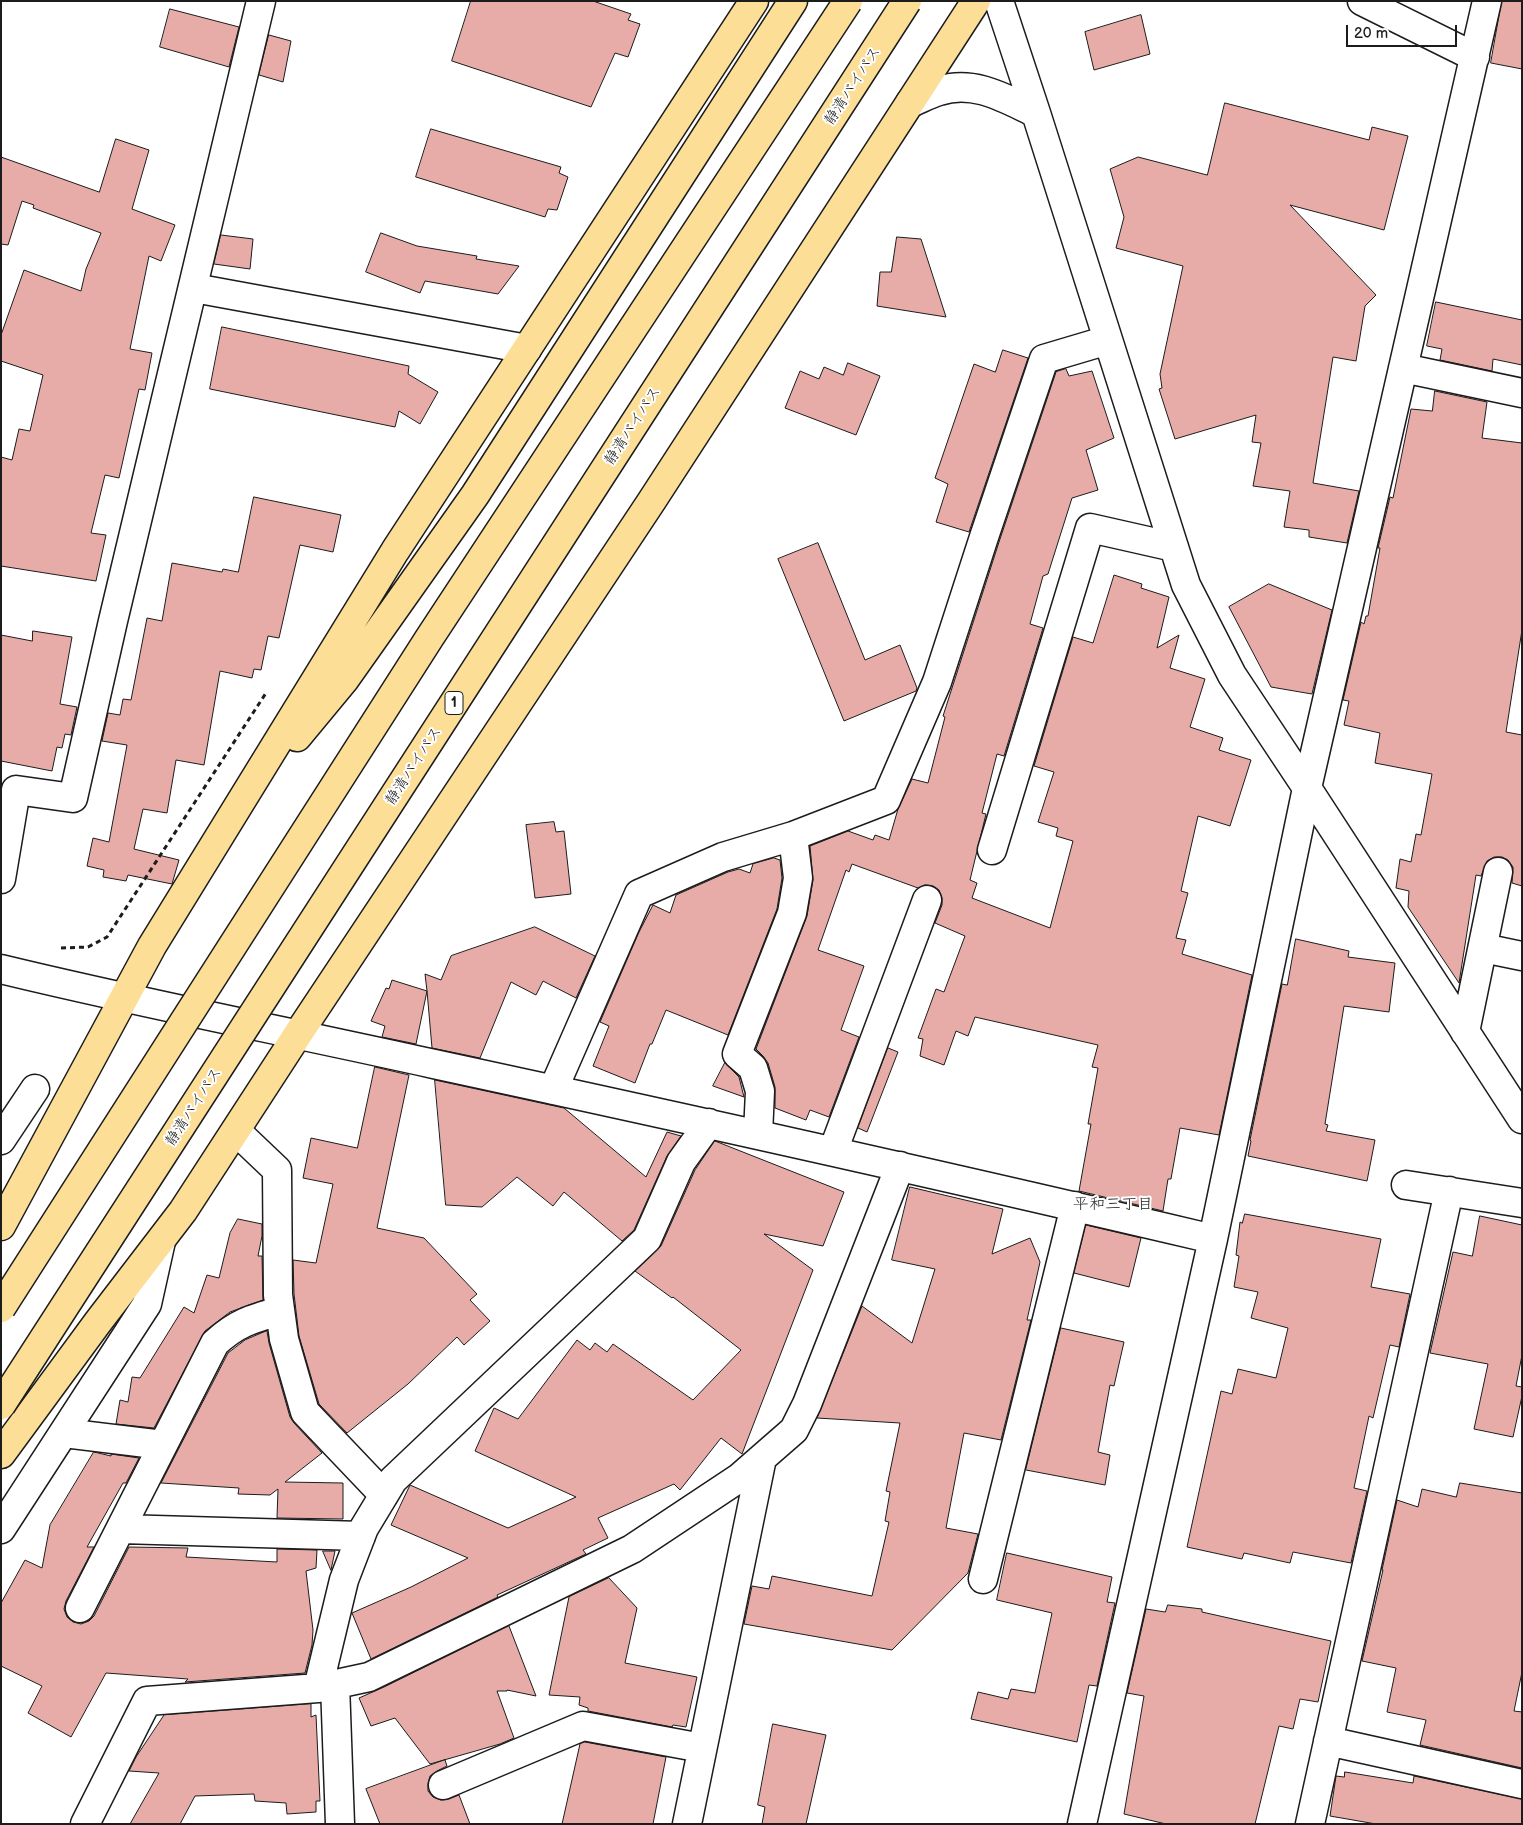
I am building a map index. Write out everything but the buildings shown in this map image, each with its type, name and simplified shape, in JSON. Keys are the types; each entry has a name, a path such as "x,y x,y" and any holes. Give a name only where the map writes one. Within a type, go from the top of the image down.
{"highway":[{"path":"1,1226 152,946 396,551 754,1"},
{"path":"227,824 345,679 475,495 793,1"},
{"path":"1,1308 430,637 848,1"},
{"name":"静清バイパス","path":"1,1405 907,1"},
{"path":"1,1454 98,1322 184,1211 298,1034 652,502 976,1"}],"street":[{"path":"1,879 16,790 73,798 262,1"},
{"path":"998,1 1036,113 1186,585 1232,675 1522,1119"},
{"path":"1362,1 1474,57"},
{"path":"1082,1824 1213,1239 1307,788 1487,1"},
{"path":"910,103 940,90 963,87 989,91 1036,113"},
{"path":"194,288 527,350"},
{"path":"553,1090 639,894 723,858 793,836 886,800 937,682 1044,359 1108,340"},
{"path":"1403,368 1522,393"},
{"path":"992,850 1090,528 1174,547"},
{"path":"758,1134 760,1091 753,1068 737,1054 792,913 798,878 793,836"},
{"path":"1465,1032 1498,872"},
{"path":"832,1151 927,900"},
{"path":"1483,948 1522,956"},
{"path":"1,969 124,999 298,1034 709,1123 1213,1239"},
{"path":"1,1140 35,1088"},
{"path":"340,1824 327,1686 344,1580 364,1528 393,1480 647,1239 682,1162 709,1123"},
{"path":"236,1131 277,1170 278,1295 284,1340 305,1412 384,1495"},
{"path":"85,1824 147,1701 327,1686 369,1677 632,1549 739,1478 794,1430 807,1404 900,1166"},
{"path":"1406,1184 1522,1203"},
{"path":"1310,1824 1449,1191"},
{"path":"983,1579 1075,1206"},
{"path":"1,1529 147,1304 160,1241"},
{"path":"80,1608 215,1343 230,1330 248,1320 280,1311"},
{"path":"64,1432 163,1445"},
{"path":"687,1824 762,1458"},
{"path":"121,1529 361,1536"},
{"path":"443,1785 583,1726 702,1748"},
{"path":"1328,1741 1522,1784"}],"district":[{"name":"平和三丁目","path":"1113,1205"}]}
